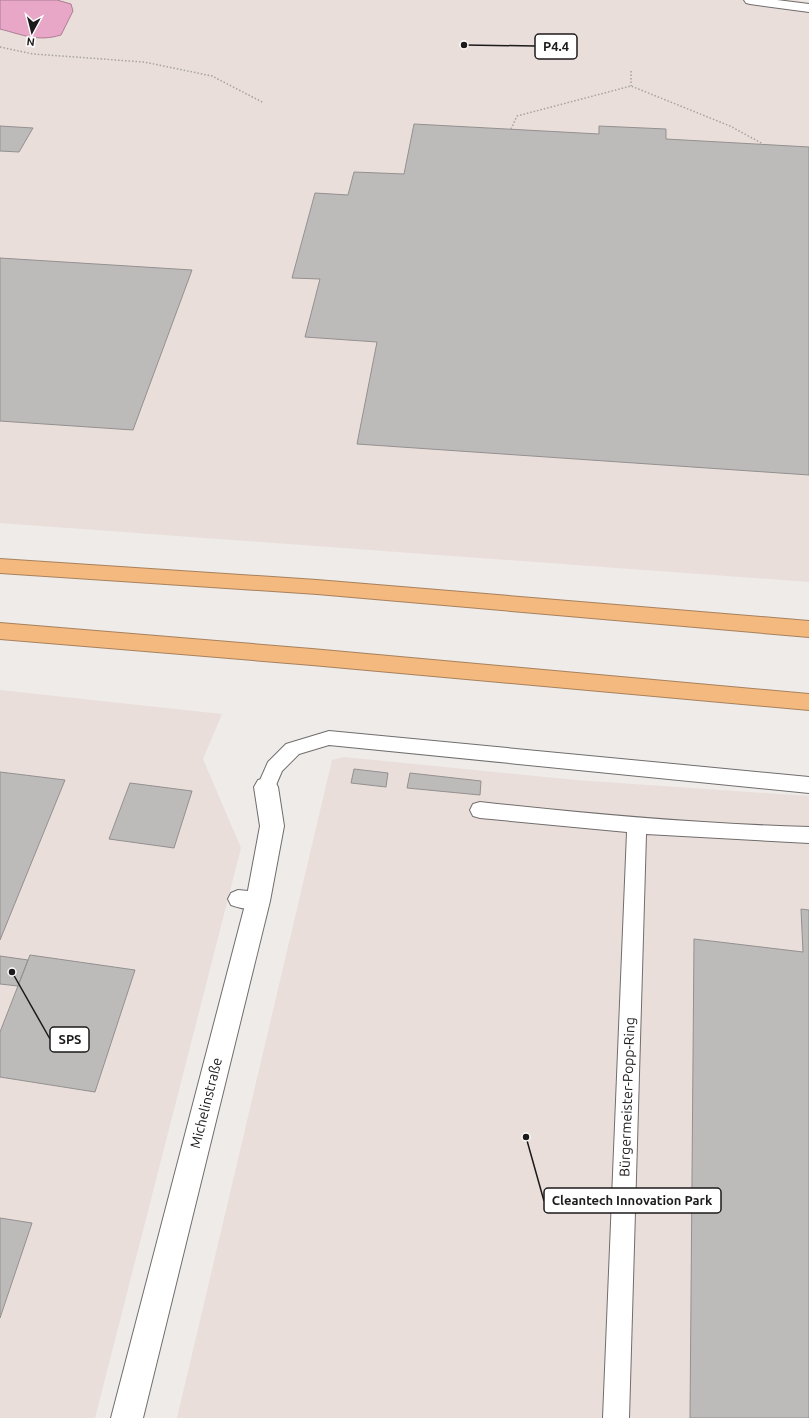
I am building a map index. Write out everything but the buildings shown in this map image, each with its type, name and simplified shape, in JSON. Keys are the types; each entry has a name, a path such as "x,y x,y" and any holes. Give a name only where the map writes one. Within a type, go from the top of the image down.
{"highway":[{"path":"0,566 325,588 809,629"},
{"path":"0,631 312,657 809,702"}],"street":[{"path":"750,0 809,8"},
{"name":"Michelinstraße","path":"126,1418 248,900 272,826 266,787"}],"lane":[{"path":"266,787 275,767 293,749 328,738 809,785"},
{"path":"480,810 542,818 758,834 809,835"},
{"name":"Bürgermeister-Popp-Ring","path":"616,1418 637,824"}],"path":[{"path":"0,47 33,54 144,62 212,76 264,103"},
{"path":"631,71 631,86"},
{"path":"511,129 517,116 631,86 730,126 763,144"}],"shaded area":[{"path":"0,0 794,0 809,2 809,582 0,523"},
{"path":"0,0 57,0 71,4 73,11 61,35 45,38 30,37 0,29"},
{"path":"0,690 222,714 203,759 241,848 95,1418 0,1418"},
{"path":"344,757 576,780 809,796 809,1418 177,1418 332,760"}],"place":[{"name":"P4.4","path":"464,45"},
{"name":"SPS","path":"12,972"},
{"name":"Cleantech Innovation Park","path":"526,1137"}]}
